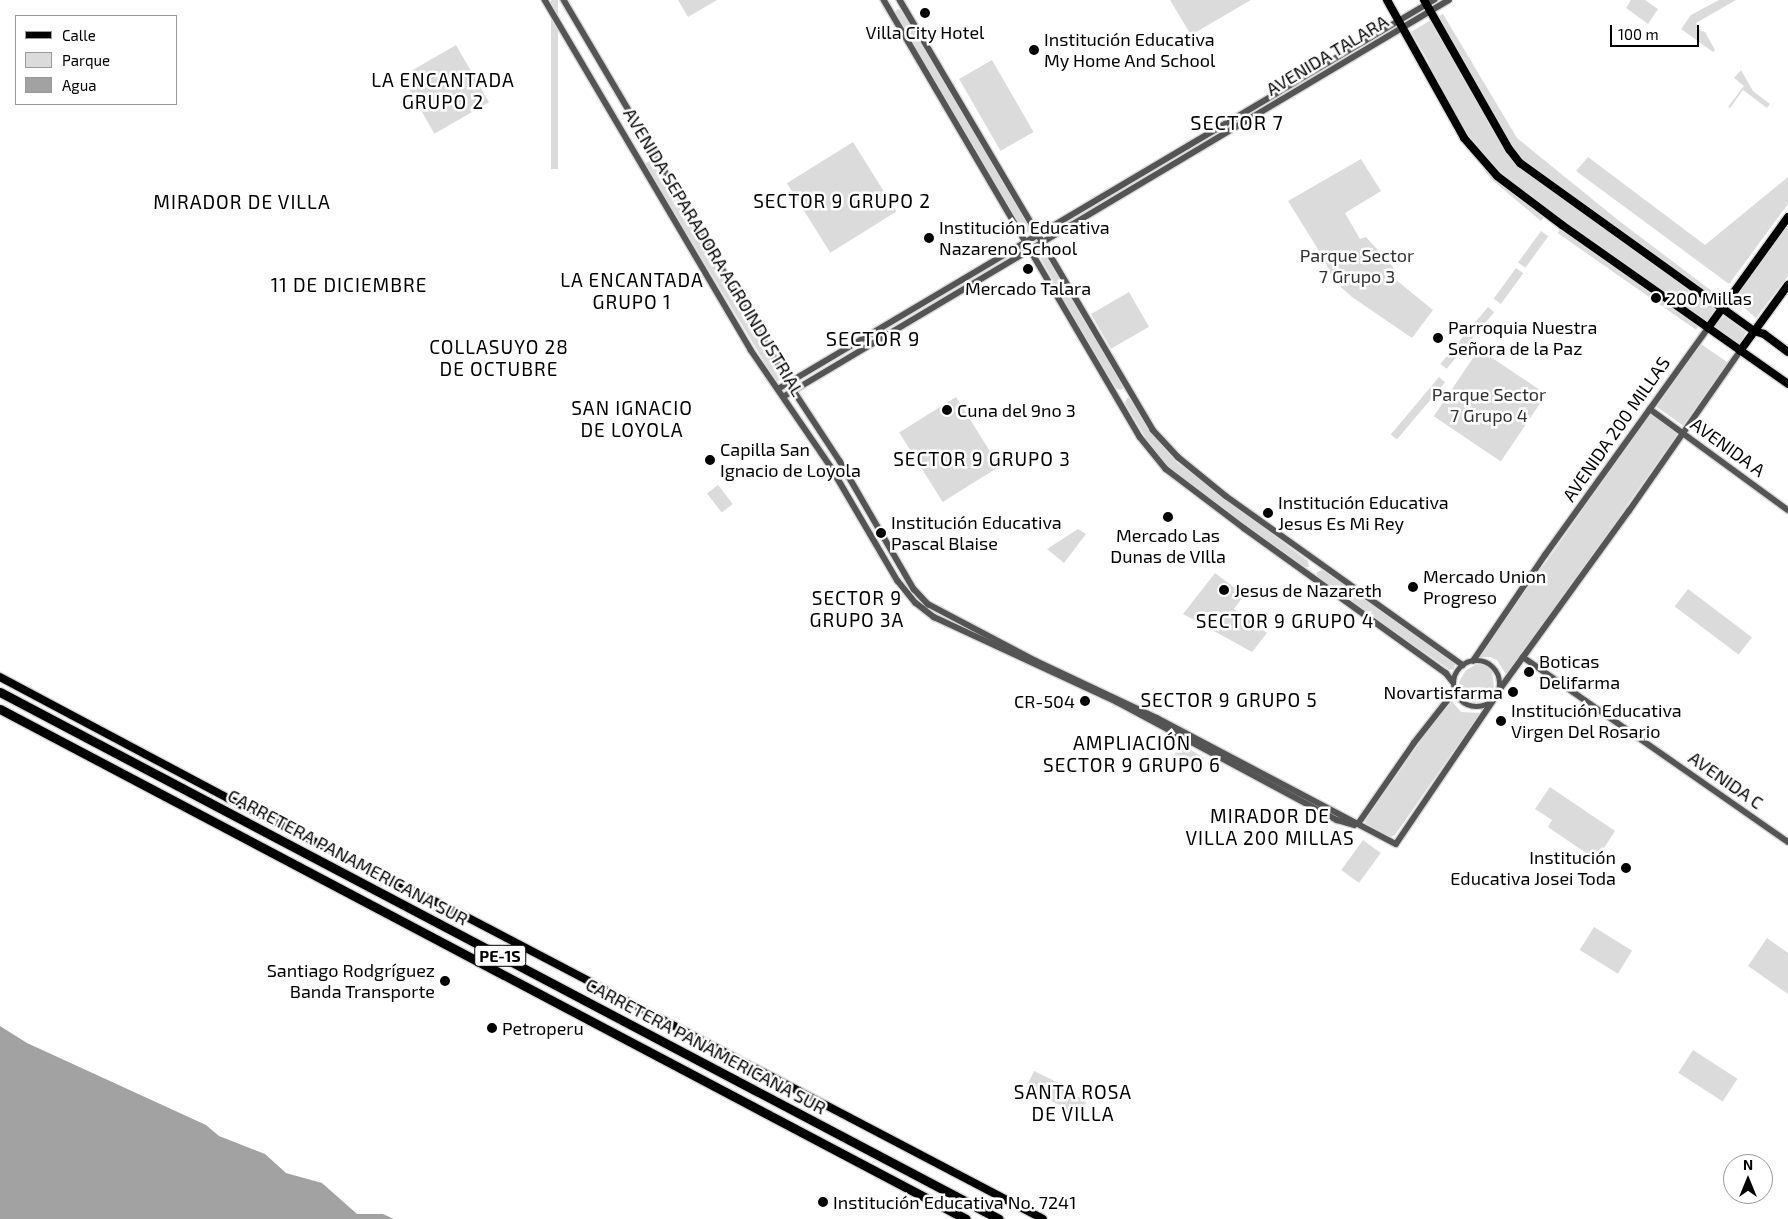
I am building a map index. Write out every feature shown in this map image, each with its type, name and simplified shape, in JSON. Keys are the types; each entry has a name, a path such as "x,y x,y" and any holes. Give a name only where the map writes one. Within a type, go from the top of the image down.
{"highway":[{"name":"CARRETERA PANAMERICANA SUR","path":"0,692 999,1219"},
{"name":"CARRETERA PANAMERICANA SUR","path":"0,709 966,1219"}],"main road":[{"path":"1387,0 1464,138 1498,176 1562,225 1788,384"},
{"path":"1429,4 1517,159 1754,331 1764,334 1788,352"},
{"name":"AVENIDA 200 MILLAS","path":"1708,328 1788,217"},
{"path":"1740,351 1788,285"},
{"path":"1760,324 1764,334"},
{"path":"0,677 229,799 467,917 1043,1219"}],"street":[{"name":"AVENIDA SEPARADORA AGROINDUSTRIAL","path":"546,0 746,343 830,467 907,594 924,610 993,646 1117,702 1337,820 1358,824"},
{"name":"AVENIDA SEPARADORA AGROINDUSTRIAL","path":"564,0 789,383 840,461 914,589 928,604 1036,661 1157,718 1396,844 1496,698"},
{"path":"884,0 1140,438 1166,469 1244,528 1439,668 1453,682"},
{"path":"900,0 1153,430 1178,457 1226,496 1320,565 1463,665"},
{"name":"AVENIDA TALARA","path":"783,397 1043,242 1429,4 1449,0"},
{"name":"AVENIDA TALARA","path":"778,390 1025,242 1401,23"},
{"name":"AVENIDA 200 MILLAS","path":"1473,661 1545,555 1708,328"},
{"path":"1500,689 1498,674 1492,666 1483,662 1473,661 1463,665 1456,672 1453,682 1454,692 1460,700 1473,708 1483,707 1496,698 1500,689 1629,511 1740,351"},
{"name":"AVENIDA A","path":"1650,409 1788,510"},
{"name":"AVENIDA C","path":"1523,657 1788,842"},
{"path":"1358,824 1414,743 1454,692"}],"green space":[{"path":"551,0 558,0 558,169 551,169"},
{"path":"678,0 717,0 688,17"},
{"path":"1170,0 1251,0 1191,35"},
{"path":"1631,0 1645,0 1658,9 1648,24 1626,8"},
{"path":"1719,0 1736,0 1696,23 1701,31 1705,32 1715,50 1713,52 1681,29 1691,15"},
{"path":"897,9 902,10 1032,230 1030,232 1025,233 895,14"},
{"path":"1443,14 1517,138 1618,220 1721,298 1718,302 1532,169 1524,161 1511,145 1437,17"},
{"path":"1431,20 1524,169 1643,258 1719,309 1708,324 1549,211 1488,162 1471,142 1434,80 1428,61 1411,32"},
{"path":"456,45 489,102 434,134 401,76"},
{"path":"992,60 1034,132 1001,151 959,79"},
{"path":"1741,70 1753,91 1770,104 1767,108 1743,90 1730,108 1728,107 1744,86 1734,78"},
{"path":"1454,129 1483,165 1545,216 1541,221 1491,179"},
{"path":"853,142 896,212 830,253 787,183"},
{"path":"1588,157 1705,245 1788,177 1788,204 1729,284 1576,171"},
{"name":"Parque Sector 7 Grupo 3","path":"1361,159 1381,191 1345,213 1360,239 1366,237 1393,267 1395,279 1433,310 1412,338 1352,297 1334,281 1324,259 1288,201"},
{"path":"651,160 782,379 776,382 645,164"},
{"path":"1788,223 1788,276 1756,318 1734,299"},
{"path":"1561,228 1699,325 1696,330 1558,233"},
{"path":"1541,231 1548,236 1525,268 1518,263"},
{"path":"1041,247 1124,388 1120,390 1116,388 1072,314 1037,252 1037,249"},
{"path":"1516,268 1523,273 1501,304 1494,299"},
{"path":"1129,292 1149,327 1111,349 1091,314"},
{"path":"1488,307 1494,312 1447,369 1440,364"},
{"path":"1724,316 1746,332 1740,344 1715,328 1715,325"},
{"path":"1701,344 1727,362 1683,425 1657,407"},
{"name":"Parque Sector 7 Grupo 4","path":"1479,349 1546,394 1501,461 1434,416"},
{"path":"1439,377 1445,382 1397,440 1391,434"},
{"path":"956,397 999,467 943,502 899,433"},
{"path":"1127,398 1132,399 1153,434 1175,461 1308,561 1309,567 1302,568 1171,469 1150,445 1125,403"},
{"path":"1651,413 1678,433 1507,676 1497,660 1490,657 1479,657"},
{"path":"718,485 733,504 722,513 707,494"},
{"path":"1078,529 1086,534 1064,563 1047,549"},
{"path":"1322,570 1455,663 1454,669 1450,670 1316,578 1317,572"},
{"path":"1215,573 1244,595 1234,609 1267,633 1252,652 1183,614"},
{"path":"1688,589 1752,637 1739,655 1675,607"},
{"path":"1477,664 1486,665 1492,671 1494,687 1485,700 1470,704 1461,698 1459,682 1466,670"},
{"path":"1450,699 1461,712 1480,713 1395,835 1391,837 1367,827 1365,821"},
{"path":"1181,744 1204,758 1196,772 1173,758"},
{"path":"1550,787 1615,831 1596,860 1548,827 1552,820 1535,809"},
{"path":"1363,840 1381,853 1359,883 1341,870"},
{"path":"1594,927 1632,951 1618,974 1580,950"},
{"path":"1767,938 1788,953 1788,994 1748,966"},
{"path":"1693,1050 1737,1079 1723,1102 1678,1073"},
{"path":"1034,1071 1067,1087 1066,1091 1087,1101 1079,1115 1026,1088"}],"water":[{"path":"0,1026 27,1043 206,1125 219,1136 265,1154 286,1173 322,1183 357,1214 383,1214 394,1219 0,1219"}],"place":[{"name":"Villa City Hotel","path":"925,13"},
{"name":"Institución Educativa My Home And School","path":"1034,50"},
{"name":"Institución Educativa Nazareno School","path":"929,238"},
{"name":"Mercado Talara","path":"1028,269"},
{"name":"200 Millas","path":"1656,298"},
{"name":"Parroquia Nuestra Señora de la Paz","path":"1438,338"},
{"name":"Cuna del 9no 3","path":"947,410"},
{"name":"Capilla San Ignacio de Loyola","path":"710,460"},
{"name":"Institución Educativa Jesus Es Mi Rey","path":"1268,513"},
{"name":"Mercado Las Dunas de VIlla","path":"1168,517"},
{"name":"Institución Educativa Pascal Blaise","path":"881,533"},
{"name":"Mercado Union Progreso","path":"1413,587"},
{"name":"Jesus de Nazareth","path":"1224,590"},
{"name":"Boticas Delifarma","path":"1529,672"},
{"name":"Novartisfarma","path":"1513,692"},
{"name":"CR-504","path":"1085,701"},
{"name":"Institución Educativa Virgen Del Rosario","path":"1501,721"},
{"name":"Institución Educativa Josei Toda","path":"1626,868"},
{"name":"Santiago Rodgríguez Banda Transporte","path":"445,981"},
{"name":"Petroperu","path":"492,1028"},
{"name":"Institución Educativa No. 7241","path":"823,1202"}],"district":[{"name":"LA ENCANTADA GRUPO 2","path":"443,91"},
{"name":"SECTOR 7","path":"1237,122"},
{"name":"SECTOR 9 GRUPO 2","path":"842,201"},
{"name":"MIRADOR DE VILLA","path":"242,202"},
{"name":"11 DE DICIEMBRE","path":"349,285"},
{"name":"LA ENCANTADA GRUPO 1","path":"632,291"},
{"name":"SECTOR 9","path":"873,338"},
{"name":"COLLASUYO 28 DE OCTUBRE","path":"499,358"},
{"name":"SAN IGNACIO DE LOYOLA","path":"632,419"},
{"name":"SECTOR 9 GRUPO 3","path":"982,459"},
{"name":"SECTOR 9 GRUPO 3A","path":"857,609"},
{"name":"SECTOR 9 GRUPO 4","path":"1285,621"},
{"name":"SECTOR 9 GRUPO 5","path":"1229,700"},
{"name":"AMPLIACIÓN SECTOR 9 GRUPO 6","path":"1132,754"},
{"name":"MIRADOR DE VILLA 200 MILLAS","path":"1270,827"},
{"name":"SANTA ROSA DE VILLA","path":"1073,1103"}]}
